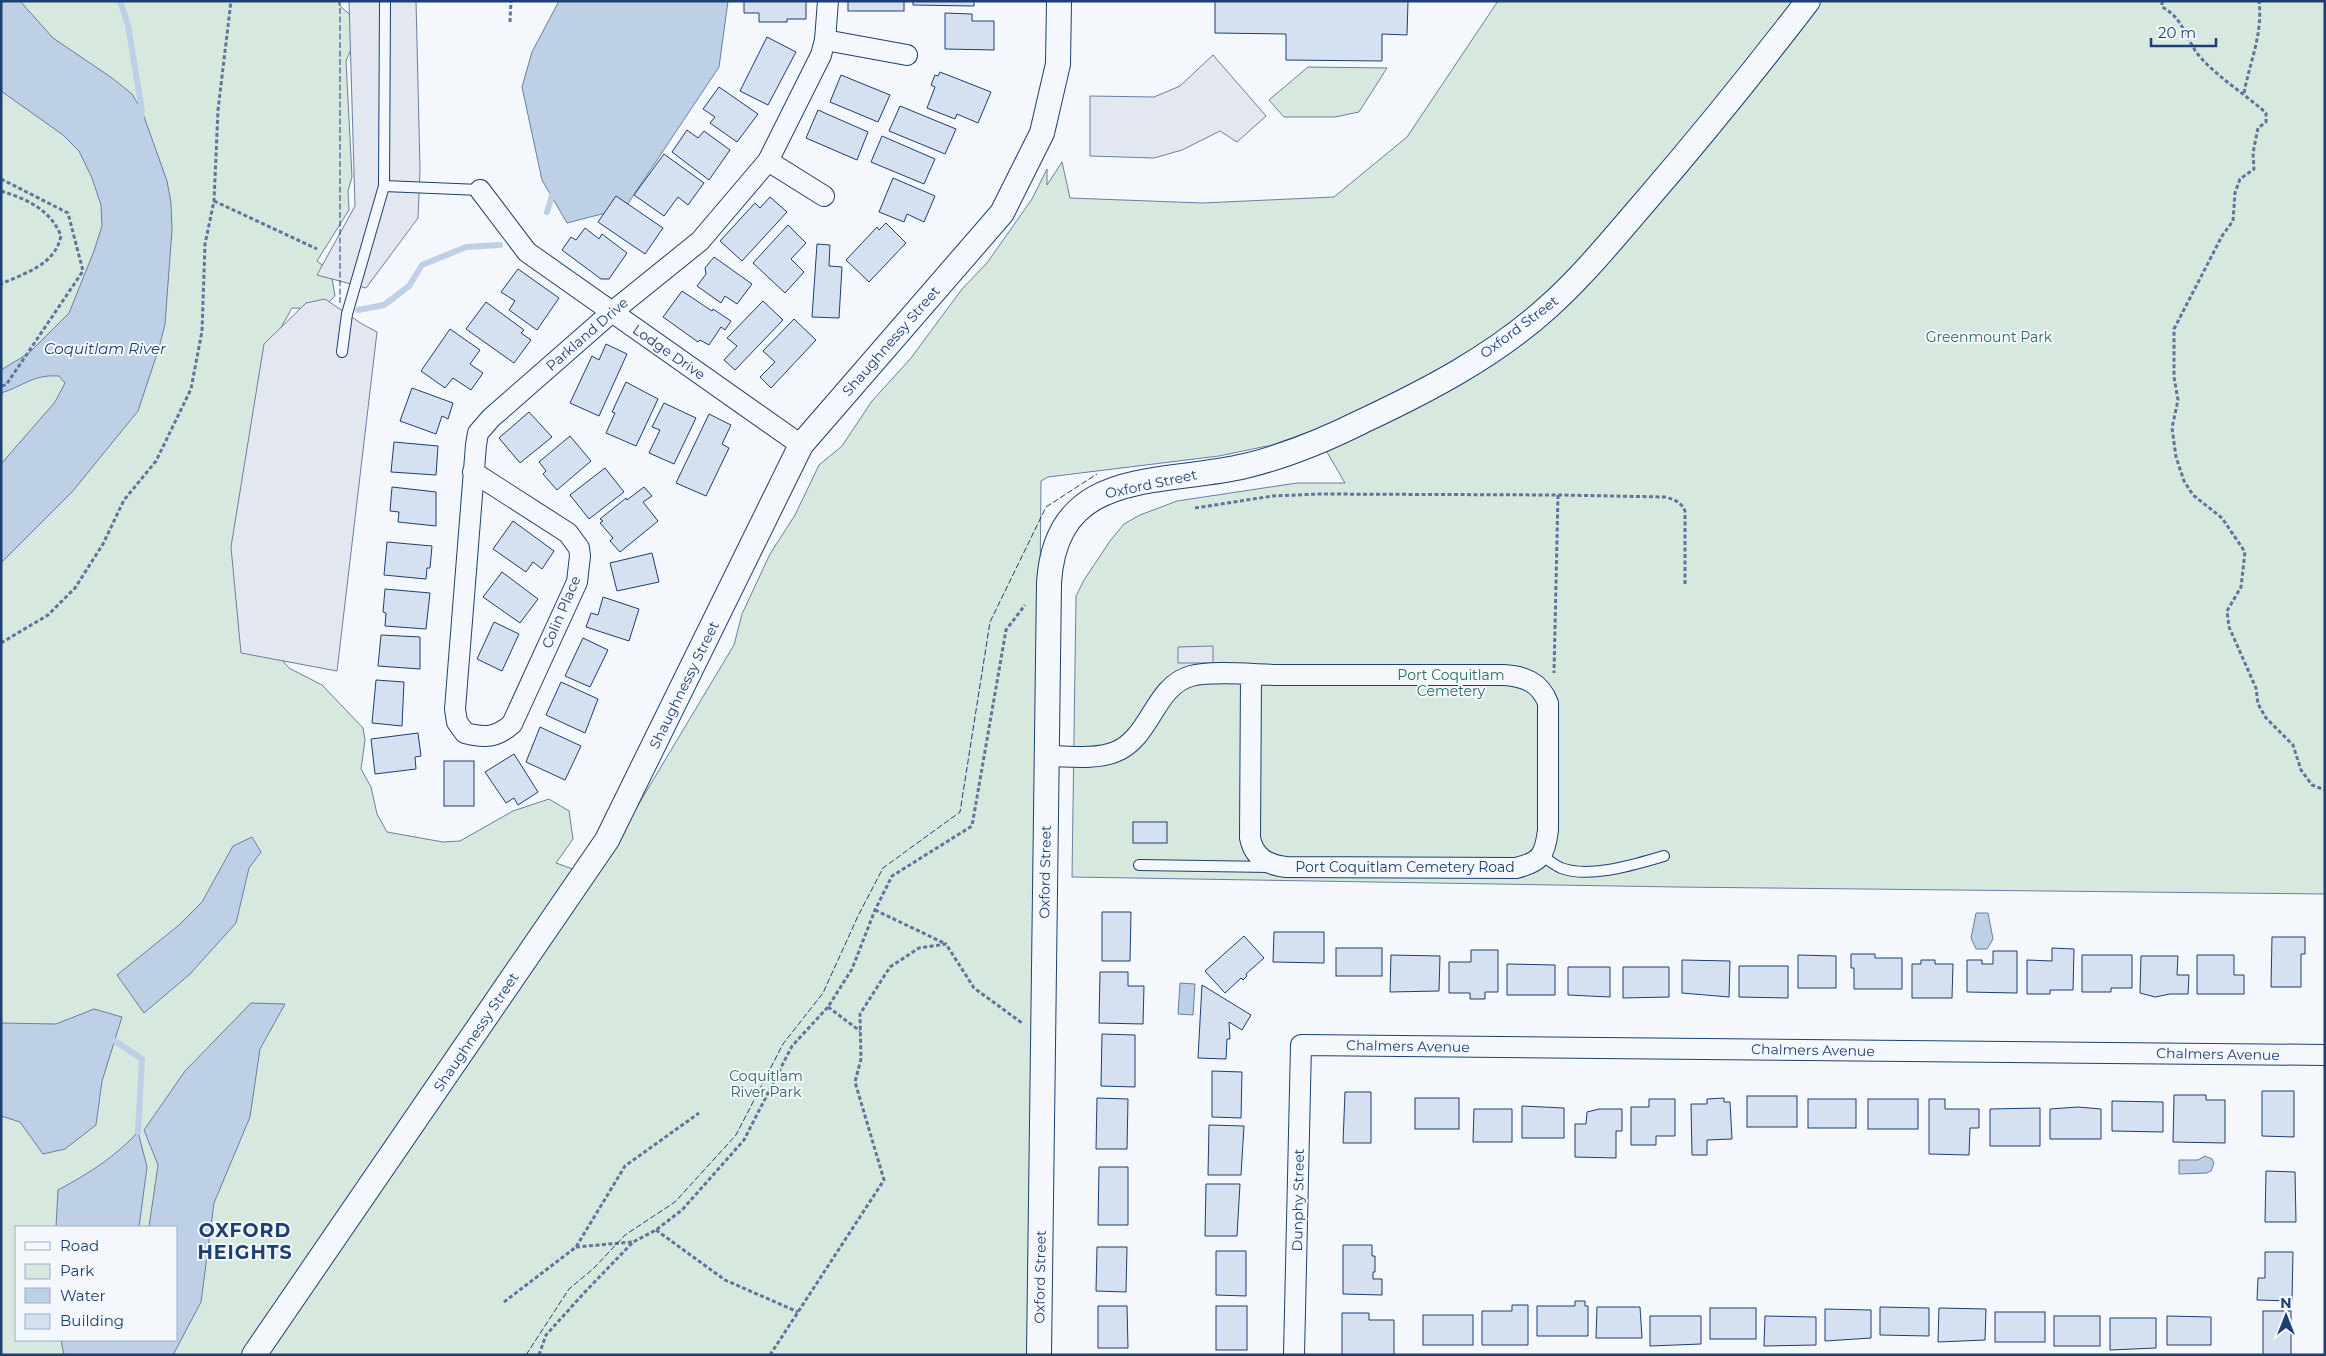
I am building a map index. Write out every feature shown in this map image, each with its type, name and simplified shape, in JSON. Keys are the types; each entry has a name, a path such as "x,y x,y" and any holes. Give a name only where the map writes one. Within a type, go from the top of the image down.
{"street":[{"name":"Parkland Drive","path":"455,709 473,472 478,433 483,426 612,312 700,241 768,161 821,55 825,40 828,1"},
{"name":"Shaughnessy Street","path":"254,1355 607,840 801,445 1002,213 1042,133 1058,64 1059,1"},
{"name":"Oxford Street","path":"1039,1355 1042,1023 1050,572 1054,549 1060,533 1076,511 1092,498 1111,490 1244,466 1303,448 1395,406 1505,342 1546,310 1596,258 1693,145 1808,1"},
{"path":"825,40 907,55"},
{"path":"768,161 824,196"},
{"name":"Lodge Drive","path":"480,190 527,252 801,445"},
{"name":"Colin Place","path":"455,709 458,722 466,733 490,736 502,732 512,724 577,582 580,566 579,548 568,533 473,472"},
{"name":"Port Coquitlam Cemetery Road","path":"1251,674 1250,838 1255,852 1267,863 1286,867 1516,868 1536,862 1542,855"},
{"path":"1047,756 1092,756 1114,753 1140,735 1166,694 1181,680 1196,675 1503,675 1526,678 1540,688 1548,703 1548,830 1546,846 1542,855"},
{"name":"Chalmers Avenue","path":"1301,1045 2325,1055"},
{"name":"Dunphy Street","path":"1294,1355 1301,1045"}],"lane":[{"path":"342,352 347,314 384,186 385,1"},
{"path":"384,186 480,190"},
{"path":"1542,855 1562,869 1593,871 1630,866 1664,856"},
{"path":"1139,865 1286,867"}],"path":[{"path":"1,643 48,615 75,588 103,544 124,500 156,461 191,389 202,332 205,244 214,201 218,110 231,1"},
{"path":"510,22 511,1"},
{"path":"2162,1 2162,7 2174,14 2199,56 2212,70 2244,93 2266,113 2266,122 2258,128 2253,153 2254,169 2240,179 2235,193 2233,220 2222,236 2174,329 2174,377 2178,400 2172,428 2176,458 2184,481 2193,495 2222,518 2245,552 2241,587 2228,611 2229,627 2256,688 2258,704 2266,718 2293,746 2301,770 2312,785 2325,790"},
{"path":"2244,93 2253,52 2259,39 2259,1"},
{"path":"1,179 68,213 83,271 6,385 1,386"},
{"path":"1,191 38,206 54,222 61,236 54,252 44,263 1,284"},
{"path":"214,201 317,249"},
{"path":"1195,508 1273,496 1318,494 1666,497 1682,505 1685,511 1685,586"},
{"path":"1540,688 1554,673 1558,495"},
{"path":"539,1355 546,1335 633,1242 656,1230 682,1210 744,1140 792,1046 828,1007 852,969 874,910 892,876 972,826 1006,630 1028,601"},
{"path":"874,910 946,944 974,988 1021,1023 1042,1023"},
{"path":"770,1355 884,1180 855,1082 861,1059 860,1014 890,967 919,948 946,944"},
{"path":"828,1007 860,1032"},
{"path":"504,1302 576,1247 625,1166 699,1113"},
{"path":"656,1230 725,1280 798,1312"},
{"path":"576,1247 633,1242"}],"green space":[{"path":"1,1 339,1 339,5 357,21 357,35 346,61 352,177 348,191 349,210 317,261 331,272 335,296 322,309 292,308 261,363 261,636 289,668 322,685 363,728 365,740 361,769 371,787 377,814 387,832 443,842 460,841 513,811 549,799 569,811 573,839 556,863 595,877 734,645 742,614 770,554 795,515 819,465 842,446 872,401 911,358 962,289 987,263 1032,199 1047,169 1047,185 1062,162 1070,198 1202,203 1334,197 1407,137 1498,1 2325,1 2325,894 1676,887 1072,877 1076,596 1084,580 1110,541 1124,524 1140,515 1177,501 1297,483 1345,483 1314,430 1272,445 1219,456 1048,477 1041,481 1033,1355 1,1355"},
{"path":"1308,67 1387,68 1359,112 1335,117 1284,117 1269,100"}],"shaded area":[{"path":"349,1 416,1 420,169 418,218 366,288 317,275 355,206"},
{"path":"1213,55 1266,116 1237,142 1220,131 1182,150 1154,158 1090,156 1090,96 1154,97 1180,86"},
{"path":"325,299 377,332 337,671 241,653 231,547 264,344 306,303"},
{"path":"1213,646 1213,663 1178,663 1178,647"}],"water":[{"name":"Coquitlam River","path":"1,1 20,1 53,38 132,94 142,111 167,181 171,203 172,230 165,324 138,411 72,492 1,563 1,464 55,402 65,383 59,376 42,377 1,393 1,370 29,353 69,313 102,226 101,205 92,178 79,151 63,135 1,91"},
{"path":"559,1 728,1 719,67 625,208 567,223 542,180 522,87 532,52"},
{"path":"252,837 261,852 249,868 236,923 190,974 144,1013 117,975 179,925 202,902 233,846"},
{"path":"1976,913 1988,913 1993,939 1987,949 1976,949 1971,938"},
{"path":"1180,983 1195,984 1193,1015 1178,1014"},
{"path":"251,1003 285,1004 260,1049 250,1117 214,1203 201,1302 173,1355 64,1355 61,1341 178,1341 178,1226 149,1226 158,1165 144,1130 185,1071"},
{"path":"94,1009 122,1017 102,1081 96,1125 65,1149 43,1154 20,1122 1,1116 1,1023 56,1024"},
{"path":"138,1132 147,1167 139,1226 56,1226 58,1190 80,1178 120,1149"},
{"path":"2205,1156 2212,1159 2214,1163 2211,1171 2207,1173 2179,1174 2179,1160 2198,1160"}],"building":[{"path":"744,1 806,1 806,19 787,19 787,22 759,22 759,13 744,13"},
{"path":"848,1 904,1 904,11 848,11"},
{"path":"913,1 974,1 974,6 913,5"},
{"path":"1215,1 1408,1 1407,35 1382,34 1382,61 1286,60 1286,34 1215,33"},
{"path":"945,13 972,14 972,21 994,21 994,50 945,49"},
{"path":"767,37 796,52 768,105 740,91"},
{"path":"940,72 991,92 978,123 957,114 955,119 927,108 935,87 931,85 935,75 938,76"},
{"path":"841,75 890,95 878,122 830,102"},
{"path":"719,87 758,114 737,142 710,123 715,117 703,109"},
{"path":"900,106 956,129 945,154 889,131"},
{"path":"818,110 868,132 857,160 806,138"},
{"path":"687,130 698,138 704,131 730,150 709,180 672,152"},
{"path":"882,136 935,159 924,184 871,162"},
{"path":"664,154 704,183 688,205 678,197 664,216 634,195"},
{"path":"893,178 935,196 924,222 907,214 904,222 879,212"},
{"path":"616,196 663,228 645,254 598,222"},
{"path":"770,197 787,212 742,261 720,241 755,203 760,208"},
{"path":"886,223 906,243 869,282 846,260 877,227 879,230"},
{"path":"788,225 806,243 791,259 804,272 785,293 753,263"},
{"path":"585,228 599,239 602,234 627,253 609,279 601,279 562,250 571,237 576,240"},
{"path":"817,244 830,245 829,266 842,267 839,318 812,317"},
{"path":"714,257 752,284 737,304 725,296 721,303 697,286 706,274 705,268"},
{"path":"518,269 559,298 537,330 509,310 515,301 501,292"},
{"path":"682,291 731,321 725,330 721,327 709,345 700,340 698,342 663,317"},
{"path":"763,301 783,320 735,370 724,360 737,346 727,338"},
{"path":"486,302 524,330 521,333 531,340 514,363 466,329"},
{"path":"794,319 816,340 771,388 760,377 775,362 763,351"},
{"path":"450,329 480,350 470,364 483,373 471,390 453,378 445,388 421,371"},
{"path":"606,344 627,354 599,416 570,403 592,356 599,360"},
{"path":"626,382 658,399 636,446 606,433 615,413 612,412"},
{"path":"412,388 453,403 448,419 442,416 436,434 400,421"},
{"path":"664,403 696,418 674,464 649,453 660,430 652,427"},
{"path":"529,412 552,437 520,463 499,438"},
{"path":"709,414 731,425 722,444 729,448 706,496 676,483"},
{"path":"570,436 591,461 557,490 543,474 546,471 539,462"},
{"path":"394,442 438,446 436,475 391,472"},
{"path":"605,468 624,492 589,519 570,495"},
{"path":"392,487 436,492 436,526 398,522 399,512 390,511"},
{"path":"644,487 652,496 643,502 658,521 620,552 610,541 613,538 600,523 603,521 600,519 626,498 627,500"},
{"path":"513,521 554,551 542,569 533,562 526,572 493,549"},
{"path":"387,542 432,546 430,568 427,568 426,579 384,575"},
{"path":"652,553 659,582 617,591 610,563"},
{"path":"502,572 538,599 520,623 483,597"},
{"path":"385,589 430,593 426,629 385,626 386,613 383,612"},
{"path":"603,597 639,609 629,641 586,627 591,613 598,615"},
{"path":"494,622 519,634 502,671 477,659"},
{"path":"381,635 420,637 420,669 378,666"},
{"path":"583,638 608,650 590,687 565,676"},
{"path":"376,680 404,682 402,726 372,723"},
{"path":"561,682 598,699 585,733 546,715"},
{"path":"540,727 581,746 565,780 526,762"},
{"path":"418,733 421,756 415,757 416,769 375,774 371,739"},
{"path":"514,754 538,792 518,805 514,798 506,803 485,772"},
{"path":"444,761 474,761 474,806 444,806"},
{"path":"1133,822 1167,822 1167,843 1133,843"},
{"path":"1102,912 1131,912 1130,961 1102,961"},
{"path":"1274,932 1324,932 1324,963 1273,962"},
{"path":"1244,936 1264,958 1246,974 1247,976 1243,980 1241,978 1225,993 1205,971"},
{"path":"2272,937 2305,937 2305,954 2301,954 2301,987 2271,987"},
{"path":"1336,948 1382,948 1382,976 1336,976"},
{"path":"2052,948 2074,949 2073,990 2050,990 2050,994 2027,994 2027,960 2052,961"},
{"path":"1471,950 1498,950 1498,992 1485,992 1485,999 1470,999 1470,993 1449,993 1449,962 1471,962"},
{"path":"1993,951 2017,951 2017,993 1967,992 1967,960 1982,960 1982,964 1993,964"},
{"path":"1851,954 1875,954 1875,958 1902,958 1902,989 1854,989 1854,968 1851,968"},
{"path":"1391,955 1440,956 1439,991 1390,992"},
{"path":"1798,955 1836,956 1836,988 1798,988"},
{"path":"2082,955 2132,955 2132,988 2111,988 2111,992 2082,992"},
{"path":"2197,955 2234,955 2234,975 2244,975 2244,994 2197,994"},
{"path":"2141,956 2178,956 2177,975 2189,975 2188,994 2170,994 2155,997 2140,993"},
{"path":"1682,960 1730,961 1729,997 1682,993"},
{"path":"1921,960 1935,960 1935,964 1953,964 1952,998 1912,998 1912,964 1921,964"},
{"path":"1507,964 1555,965 1555,995 1507,995"},
{"path":"1739,966 1788,966 1788,998 1739,997"},
{"path":"1568,967 1610,967 1610,997 1568,995"},
{"path":"1623,967 1669,967 1669,997 1623,998"},
{"path":"1100,972 1128,972 1128,986 1144,986 1143,1024 1099,1023"},
{"path":"1202,985 1251,1015 1242,1030 1229,1022 1230,1039 1227,1039 1226,1059 1198,1058"},
{"path":"1102,1034 1135,1035 1135,1087 1101,1086"},
{"path":"1212,1071 1242,1072 1241,1118 1212,1117"},
{"path":"2262,1091 2294,1091 2294,1137 2262,1136"},
{"path":"1345,1092 1371,1092 1371,1143 1343,1143"},
{"path":"2174,1095 2206,1095 2206,1100 2225,1100 2225,1143 2173,1142"},
{"path":"1747,1096 1797,1096 1797,1127 1747,1127"},
{"path":"1097,1098 1128,1099 1127,1149 1096,1149"},
{"path":"1415,1098 1459,1098 1459,1129 1415,1129"},
{"path":"1724,1098 1724,1102 1730,1102 1732,1139 1707,1140 1707,1155 1692,1155 1691,1104 1707,1104 1707,1099"},
{"path":"1649,1099 1675,1099 1675,1136 1656,1136 1656,1145 1631,1145 1631,1107 1649,1107"},
{"path":"1808,1099 1856,1099 1856,1128 1808,1128"},
{"path":"1868,1099 1918,1099 1918,1129 1868,1129"},
{"path":"1929,1099 1945,1099 1945,1109 1979,1109 1979,1128 1970,1128 1969,1155 1929,1154"},
{"path":"2112,1101 2163,1102 2163,1132 2112,1131"},
{"path":"1522,1106 1564,1108 1564,1138 1522,1138"},
{"path":"2078,1107 2101,1109 2101,1139 2050,1139 2050,1109"},
{"path":"2040,1108 2040,1146 1990,1146 1990,1109"},
{"path":"1474,1109 1512,1109 1512,1142 1473,1142"},
{"path":"1599,1109 1622,1109 1622,1131 1616,1131 1616,1158 1575,1157 1575,1124 1586,1124 1587,1112"},
{"path":"1209,1125 1244,1126 1241,1175 1208,1175"},
{"path":"1099,1167 1128,1167 1128,1225 1098,1225"},
{"path":"2266,1171 2295,1172 2296,1222 2265,1222"},
{"path":"1206,1184 1240,1184 1237,1236 1205,1236"},
{"path":"1343,1245 1372,1245 1372,1256 1375,1256 1373,1279 1382,1279 1382,1295 1343,1294"},
{"path":"1097,1247 1127,1247 1126,1292 1096,1291"},
{"path":"1216,1251 1246,1251 1246,1296 1216,1295"},
{"path":"2265,1252 2293,1252 2292,1301 2257,1300 2258,1278 2265,1278"},
{"path":"1575,1301 1585,1301 1585,1306 1588,1306 1588,1336 1537,1336 1537,1306 1575,1306"},
{"path":"1512,1305 1528,1305 1528,1345 1482,1345 1482,1311 1512,1311"},
{"path":"1098,1306 1127,1306 1128,1348 1098,1348"},
{"path":"1216,1306 1247,1306 1247,1350 1216,1350"},
{"path":"1597,1307 1640,1307 1642,1338 1596,1338"},
{"path":"1880,1307 1929,1308 1929,1336 1880,1335"},
{"path":"1710,1308 1756,1308 1756,1339 1710,1339"},
{"path":"1939,1308 1986,1309 1985,1340 1938,1342"},
{"path":"1825,1309 1871,1310 1871,1338 1825,1341"},
{"path":"2263,1311 2291,1311 2291,1355 2263,1355"},
{"path":"1995,1312 2045,1312 2045,1342 1995,1342"},
{"path":"1342,1313 1369,1313 1369,1320 1394,1320 1394,1355 1342,1355"},
{"path":"1423,1315 1473,1315 1473,1345 1423,1345"},
{"path":"1650,1316 1701,1316 1701,1344 1650,1346"},
{"path":"1765,1316 1816,1317 1816,1345 1764,1346"},
{"path":"2054,1316 2100,1316 2100,1346 2054,1346"},
{"path":"2167,1316 2211,1317 2211,1345 2167,1345"},
{"path":"2110,1318 2156,1318 2156,1348 2110,1350"}],"waterway":[{"path":"120,1 128,25 142,111 140,119"},
{"path":"547,212 554,189"},
{"path":"358,310 384,305 409,286 422,265 466,247 500,245"},
{"path":"115,1041 142,1059 138,1132"}],"fence":[{"path":"340,1 340,303"},
{"path":"526,1355 569,1289 593,1269 625,1235 675,1202 736,1135 783,1044 823,993 858,916 883,868 960,812 990,622 1046,507 1097,474"}],"district":[{"name":"OXFORD HEIGHTS","path":"245,1241"}],"park label":[{"name":"Greenmount Park","path":"1989,337"},
{"name":"Port Coquitlam Cemetery","path":"1451,684"},
{"name":"Coquitlam River Park","path":"766,1084"}]}
